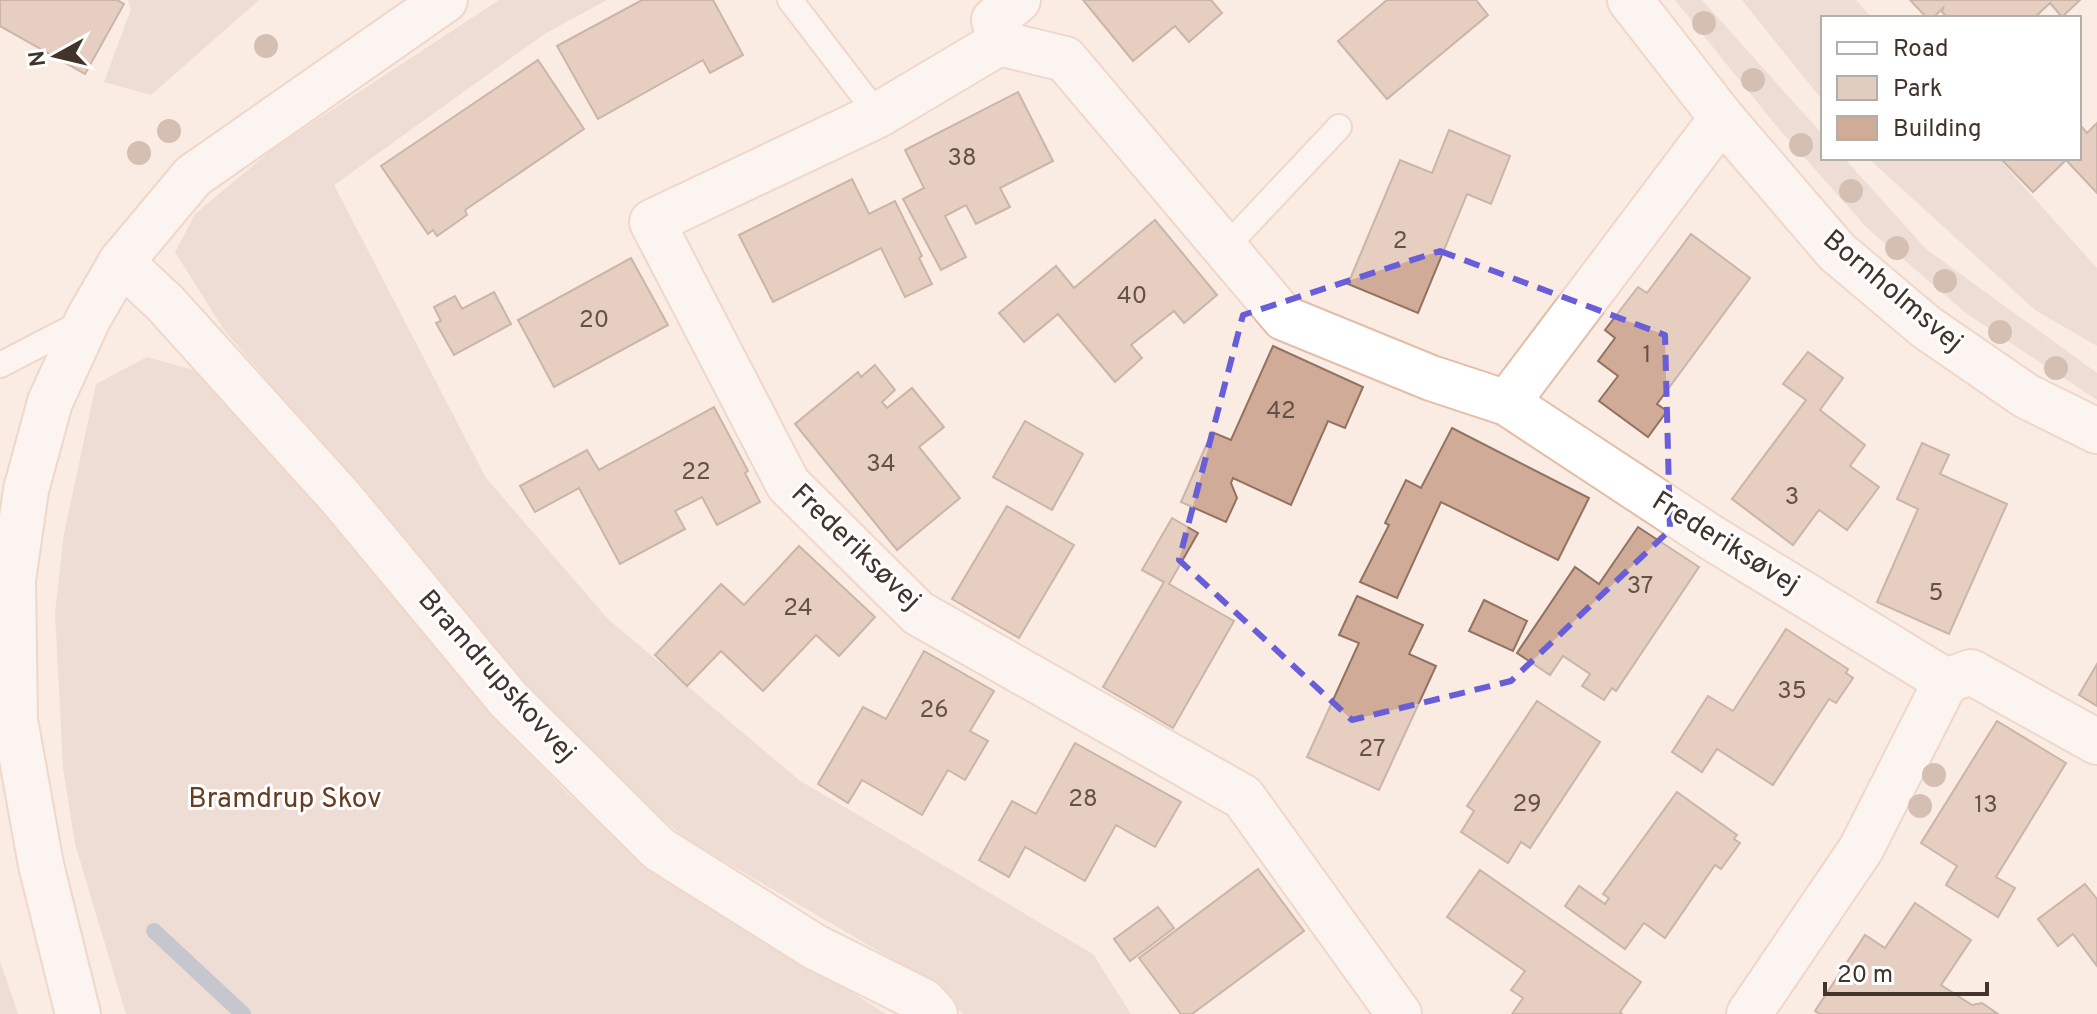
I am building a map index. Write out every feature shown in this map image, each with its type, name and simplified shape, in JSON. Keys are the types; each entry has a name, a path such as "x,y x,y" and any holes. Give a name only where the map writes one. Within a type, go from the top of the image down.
{"street":[{"path":"78,1014 41,865 15,720 13,580 26,490 50,402 88,319 121,262 193,176 445,0"},
{"path":"999,43 994,20 1018,0"},
{"name":"Bornholmsvej","path":"1630,0 1722,118 1837,252 1926,327 2026,396 2097,431"},
{"name":"Frederiksøvej","path":"1399,1014 1243,797 918,613 788,484 652,222 878,115 999,43 1065,59 1284,318 1431,378 1507,403 1712,538 1946,681"},
{"path":"1507,403 1722,118"},
{"name":"Bramdrupskovvej","path":"121,262 165,303 341,498 508,699 659,849 815,947 923,1001 935,1014"},
{"path":"1749,1014 1861,849 1946,681 1971,672 2097,742"}],"lane":[{"path":"790,0 878,115"},
{"path":"1225,248 1339,127"},
{"path":"0,365 88,319"}],"highlighted area":[{"path":"1440,251 1665,335 1670,530 1511,681 1352,720 1179,560 1243,315"}],"green space":[{"path":"128,0 259,0 151,95 104,82 131,9"},
{"path":"499,0 607,0 546,33 334,185 486,478 608,619 799,780 1093,954 1131,1014 964,1014 913,971 686,839 542,716 418,557 224,330 175,252 195,214 274,148"},
{"path":"1675,0 1702,0 1821,133 1821,160 1846,160 1926,249 2097,373 2097,400 1967,314 1866,227 1773,122"},
{"path":"1742,0 1856,0 1870,16 1821,16 1821,99"},
{"path":"1870,160 2000,160 2097,268 2097,346 2035,310"},
{"name":"Bramdrup Skov","path":"147,357 200,372 290,468 488,711 569,795 672,878 886,1014 126,1014 75,844 63,768 55,612 64,534 96,384"},
{"path":"0,961 18,1014 0,1014"}],"building":[{"path":"0,0 117,0 124,4 85,74 0,26"},
{"path":"642,0 713,0 743,55 710,73 703,60 598,119 557,46"},
{"path":"1083,0 1211,0 1222,13 1189,42 1175,26 1133,61"},
{"path":"1387,0 1476,0 1488,15 1387,99 1338,41"},
{"path":"1910,0 2080,0 2063,16 2050,3 2036,16 1946,16 1943,8 1935,16 1925,16"},
{"path":"538,60 584,129 465,210 467,215 437,236 433,230 428,234 381,166"},
{"path":"1018,92 1053,161 1000,188 1010,207 976,224 966,205 945,216 966,257 941,270 903,199 924,188 905,150"},
{"path":"2097,123 2097,193 2066,160 2081,160 2081,126 2087,133"},
{"path":"1449,130 1510,156 1491,204 1467,194 1418,313 1348,284 1400,160 1432,173"},
{"path":"2002,160 2066,160 2033,192"},
{"path":"852,179 869,214 895,201 932,284 905,297 881,248 773,302 739,235"},
{"path":"1155,220 1217,295 1184,323 1174,311 1131,345 1142,358 1115,382 1058,314 1024,342 999,313 1056,266 1074,288"},
{"path":"1691,234 1750,278 1657,404 1667,411 1648,437 1599,401 1618,376 1598,361 1615,338 1605,330 1638,287 1647,293"},
{"path":"631,258 668,325 554,387 518,320"},
{"path":"494,292 511,324 454,355 436,323 441,321 434,307 455,296 462,309"},
{"path":"1273,346 1363,387 1345,428 1328,421 1291,505 1233,478 1231,483 1237,498 1226,522 1181,502 1212,432 1231,440"},
{"path":"1808,352 1843,378 1820,410 1865,445 1850,466 1879,487 1847,530 1819,510 1793,545 1732,499 1806,400 1783,384"},
{"path":"875,365 895,390 882,402 887,408 912,388 944,427 919,447 960,498 897,550 795,424 858,372 861,377"},
{"path":"714,407 748,471 745,473 760,502 717,525 702,497 675,511 685,529 620,564 579,488 535,512 520,486 587,450 599,470"},
{"path":"1025,421 1083,454 1052,510 993,477"},
{"path":"1452,428 1589,498 1558,560 1441,502 1397,598 1360,582 1389,525 1385,523 1406,480 1421,488"},
{"path":"1922,443 1949,455 1940,474 2007,504 1949,634 1877,602 1918,509 1897,499"},
{"path":"1007,506 1074,545 1019,638 952,599"},
{"path":"1172,518 1198,533 1169,584 1234,621 1173,728 1103,687 1164,582 1142,570"},
{"path":"1638,527 1699,567 1616,691 1612,688 1604,700 1582,686 1590,674 1563,656 1550,675 1517,653 1575,567 1599,584"},
{"path":"799,546 875,617 839,656 816,635 763,691 721,651 687,686 655,655 721,584 744,605"},
{"path":"1357,596 1423,625 1409,654 1436,666 1379,790 1307,757 1359,643 1339,635"},
{"path":"1484,600 1527,621 1513,651 1469,631"},
{"path":"1786,629 1848,669 1846,673 1853,678 1836,703 1829,699 1773,785 1717,749 1702,772 1672,752 1708,696 1733,711"},
{"path":"924,651 994,691 970,731 988,741 965,780 948,770 922,815 862,780 848,803 818,784 863,707 886,719"},
{"path":"2097,664 2097,706 2079,695"},
{"path":"1537,701 1600,742 1530,848 1521,842 1508,863 1461,832 1474,811 1467,806"},
{"path":"1997,721 2066,763 1996,877 2015,888 1998,917 1946,885 1957,866 1921,843"},
{"path":"1075,743 1181,802 1155,847 1116,825 1085,881 1025,847 1009,877 979,860 1012,801 1036,814"},
{"path":"1677,792 1737,835 1734,839 1740,843 1721,869 1715,865 1665,938 1644,923 1625,949 1565,906 1579,886 1605,904 1609,898 1603,894"},
{"path":"1258,869 1304,931 1192,1014 1181,1014 1139,958"},
{"path":"1480,870 1641,982 1620,1012 1622,1014 1512,1014 1523,998 1511,990 1525,971 1447,917"},
{"path":"2085,884 2097,899 2097,966 2073,934 2058,946 2038,919"},
{"path":"1915,903 1971,940 1941,985 1972,1005 1982,1003 1998,1014 1820,1014 1815,1011 1865,935 1885,948"},
{"path":"1158,907 1174,928 1130,961 1114,939"}],"waterway":[{"path":"154,931 243,1014"}]}
